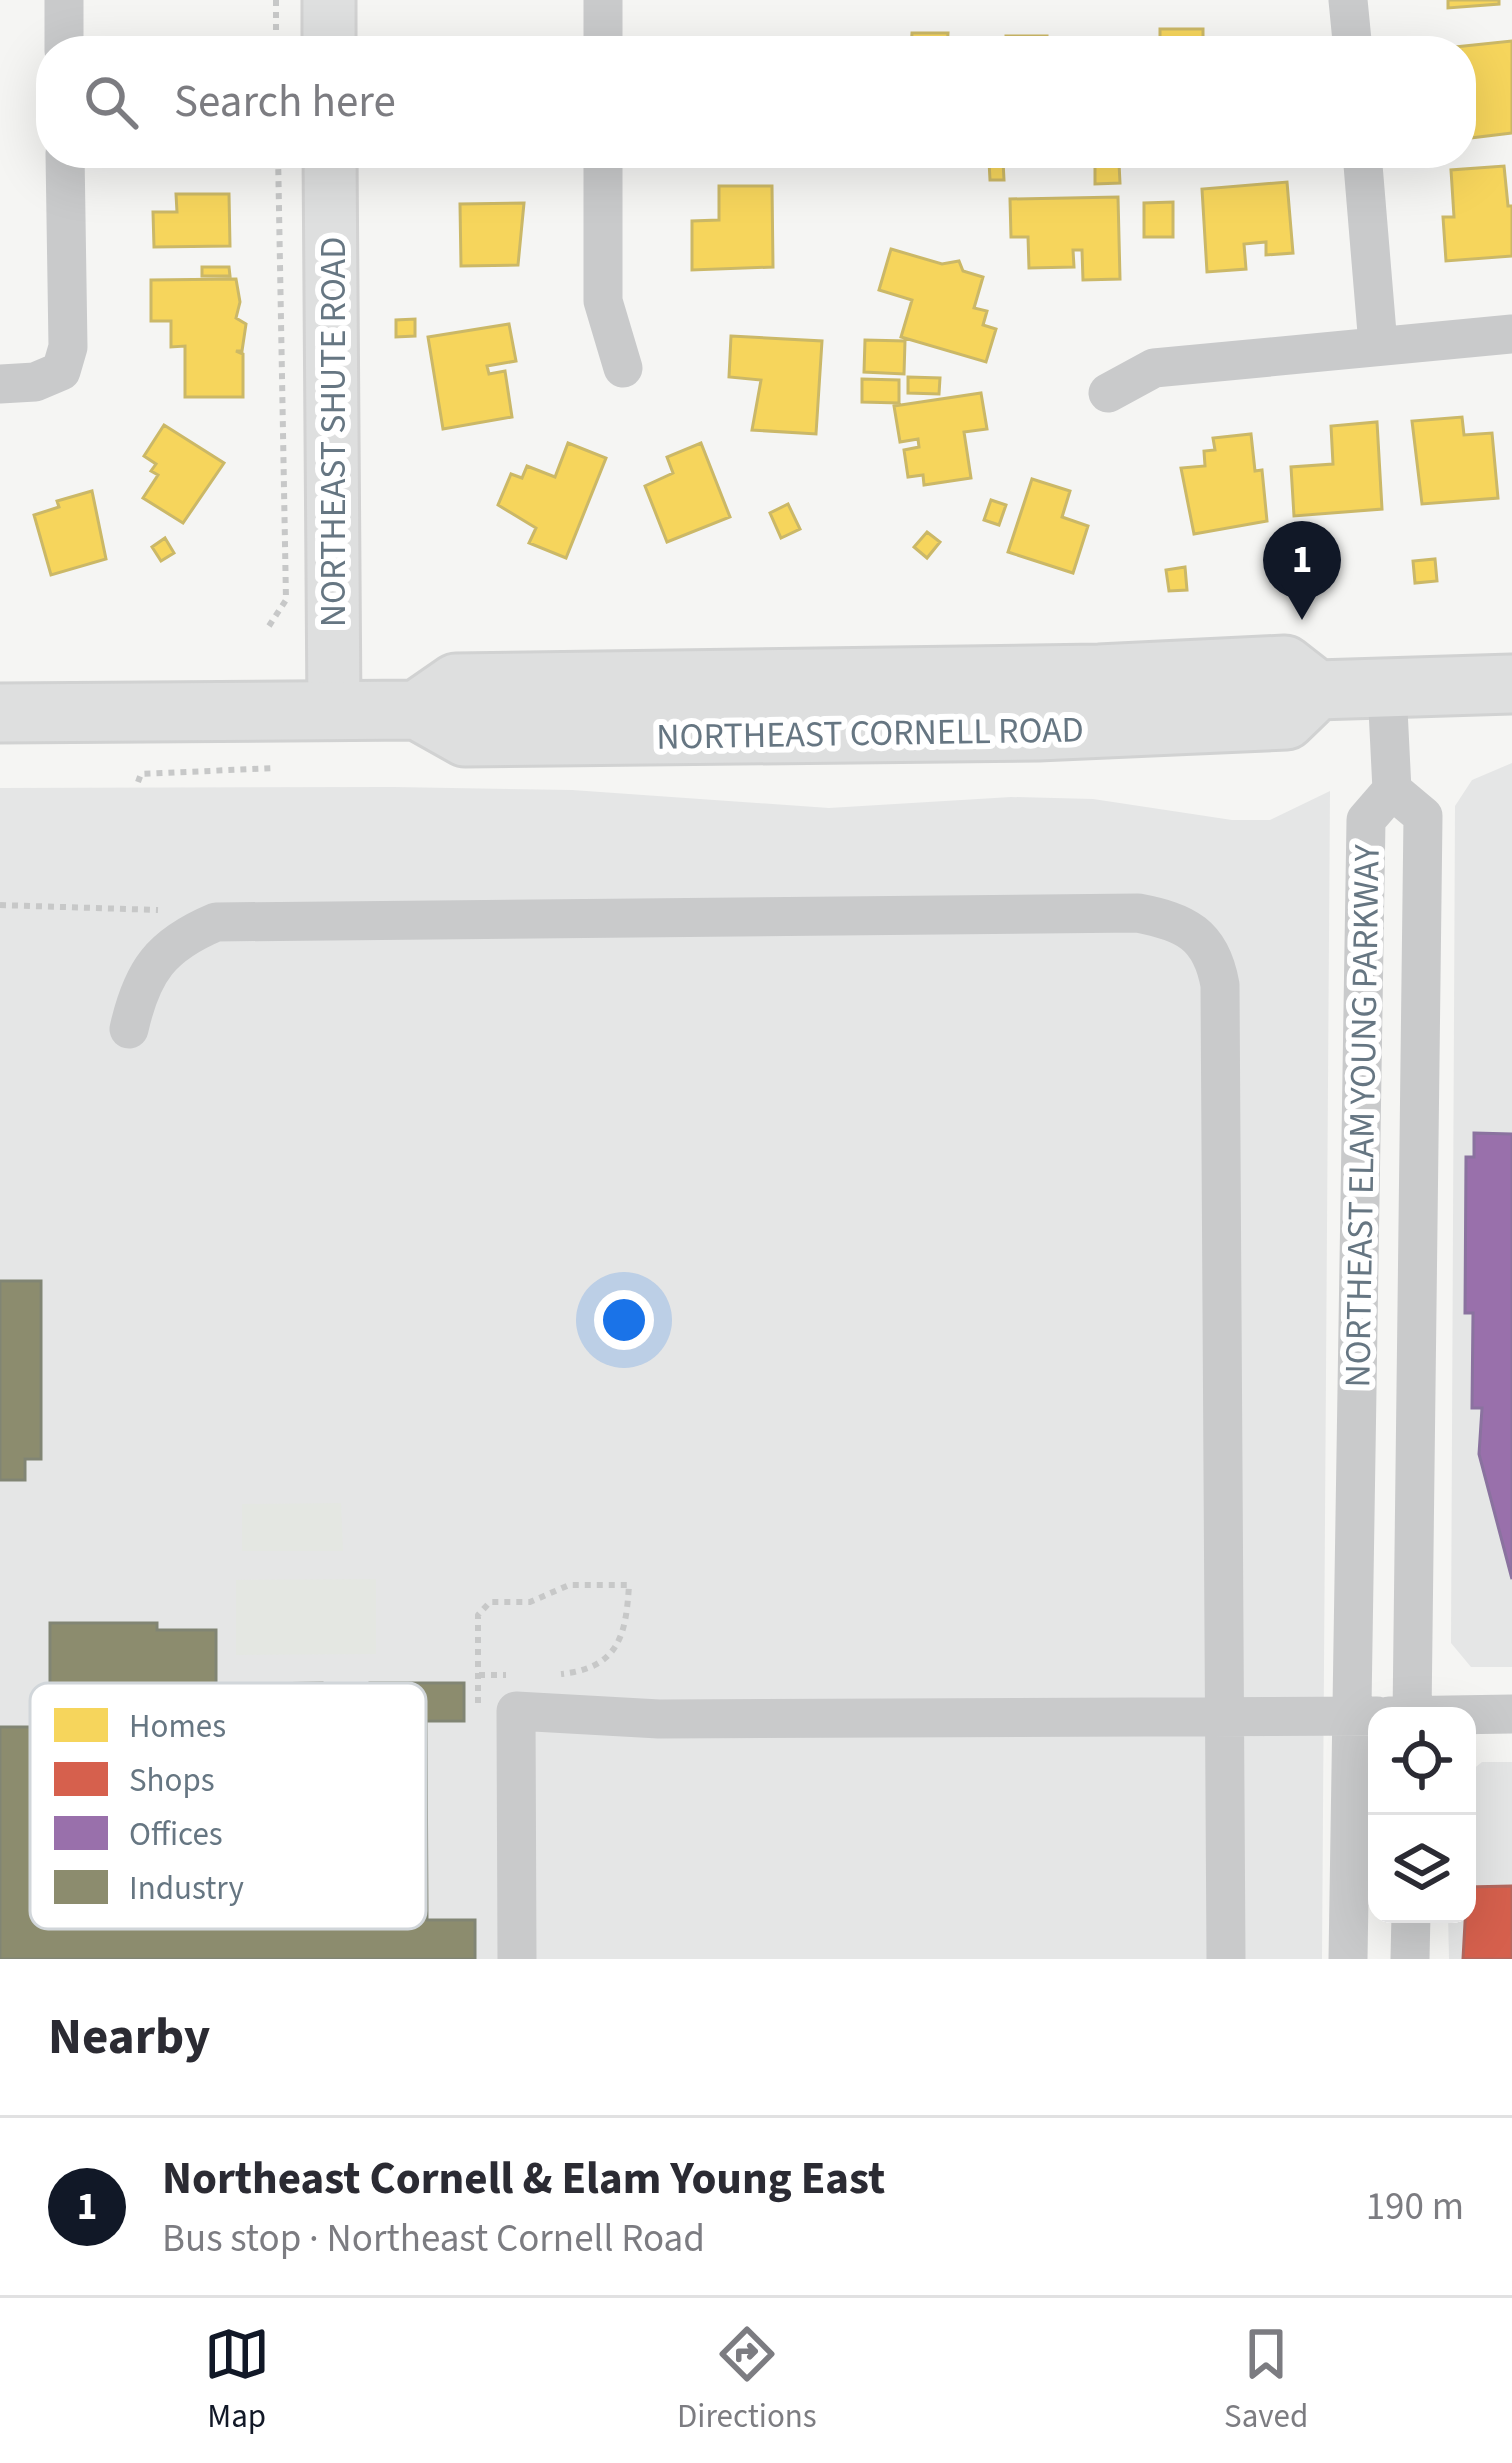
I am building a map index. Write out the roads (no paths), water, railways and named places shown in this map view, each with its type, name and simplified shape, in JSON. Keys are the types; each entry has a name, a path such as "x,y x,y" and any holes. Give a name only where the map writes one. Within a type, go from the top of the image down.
{"highway":[{"name":"NORTHEAST CORNELL ROAD","path":"0,712 417,710 456,683 1012,676 1285,665 1317,690 1512,685"}],"main road":[{"path":"328,0 329,36"},
{"name":"NORTHEAST SHUTE ROAD","path":"330,168 334,711"}],"street":[{"path":"64,0 64,36"},
{"path":"603,0 603,36"},
{"path":"1348,0 1352,36"},
{"path":"0,384 35,382 62,371 68,347 65,168"},
{"path":"603,168 603,301 623,368"},
{"path":"1362,168 1378,345"},
{"path":"1108,393 1154,368 1512,334"},
{"path":"1387,688 1392,790"},
{"name":"NORTHEAST ELAM YOUNG PARKWAY","path":"1348,1959 1368,1716 1366,820 1392,790 1423,816 1412,1707"},
{"path":"129,1029 137,994 155,962 181,936 216,922 1138,913 1182,921 1202,937 1216,960 1220,985 1226,1959"},
{"path":"517,1959 516,1712 659,1719 1368,1716"},
{"path":"1476,1715 1512,1714"},
{"path":"1411,1923 1411,1959"}],"place":[{"name":"Northeast Cornell & Elam Young East","path":"1302,620"}]}
